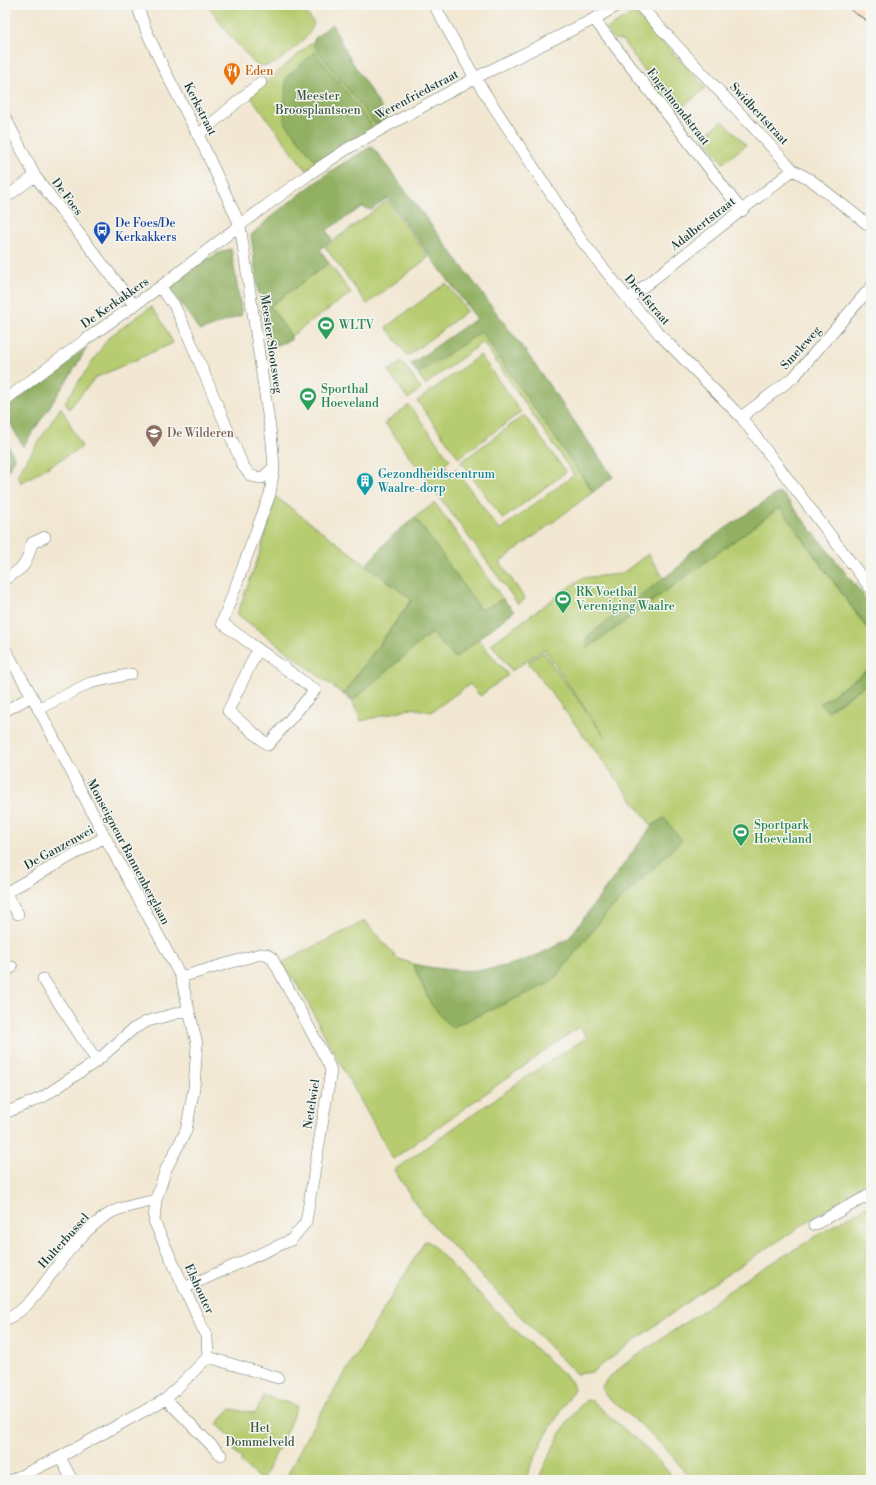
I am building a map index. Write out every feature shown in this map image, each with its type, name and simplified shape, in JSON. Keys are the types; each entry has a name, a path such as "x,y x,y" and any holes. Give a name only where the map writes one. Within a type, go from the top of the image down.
{"street":[{"name":"Kerkstraat","path":"137,5 160,61 198,135 240,225"},
{"name":"Dreefstraat","path":"434,5 475,78 582,241 628,299 664,339 741,417 871,589"},
{"name":"Werenfriedstraat","path":"240,225 308,175 347,149 475,78 594,19 618,5"},
{"name":"Swidbertstraat","path":"639,5 793,170 811,180 871,227"},
{"path":"858,5 871,13"},
{"name":"Engelmondstraat","path":"594,19 742,211"},
{"path":"198,135 261,82"},
{"name":"De Foes","path":"5,117 35,176 134,306"},
{"name":"Adalbertstraat","path":"628,299 793,170"},
{"path":"5,198 35,176"},
{"name":"De Kerkakkers","path":"5,400 160,287 240,225"},
{"name":"Meester Slootsweg","path":"240,225 271,435 274,467 270,494 222,623 258,649"},
{"path":"160,287 174,304 243,466 251,476 262,478 274,467"},
{"name":"Smeleweg","path":"741,417 794,377 871,287"},
{"path":"5,579 22,568 27,562 32,543 45,537"},
{"name":"Monseigneur Bannenberglaan","path":"5,649 32,696 104,837 181,977 189,1010"},
{"path":"258,649 315,690 268,745 228,711 258,649"},
{"path":"38,709 90,683 131,674"},
{"path":"5,711 32,696"},
{"name":"De Ganzenwei","path":"18,914 5,893 104,837"},
{"name":"Netelwiel","path":"181,977 260,954 266,954 272,958 329,1065 331,1072 306,1222 291,1240 184,1288"},
{"path":"43,979 97,1062"},
{"path":"5,1113 43,1097 97,1062 133,1030 148,1020 189,1010"},
{"name":"Elshouter","path":"189,1010 197,1044 194,1088 186,1131 166,1169 156,1200 154,1221 208,1338 208,1357"},
{"path":"814,1225 871,1194"},
{"name":"Hulterbussel","path":"5,1320 16,1315 28,1305 62,1260 95,1224 112,1212 156,1200"},
{"path":"12,1480 60,1457 166,1399 208,1357 278,1378"},
{"path":"166,1399 221,1454"},
{"path":"60,1457 72,1480"}],"green space":[{"path":"208,5 300,5 314,23 309,33 284,57 273,64 257,66 229,35"},
{"path":"634,12 706,88 675,113 622,40 613,39 607,29"},
{"path":"332,24 346,52 387,117 386,120 380,123 374,123 314,46 315,38"},
{"name":"Meester Broosplantsoen","path":"332,25 345,52 386,119 350,140 306,170 250,96"},
{"path":"315,52 371,124 371,129 317,163 284,121 286,77"},
{"path":"723,121 746,145 723,163 703,136"},
{"path":"372,146 526,352 613,477 593,492 481,332 418,374 411,364 477,319 387,198 371,210 362,207 327,230 332,240 320,249 329,263 270,306 291,336 291,340 268,348 257,284 251,235 274,214 332,170"},
{"path":"387,201 429,257 367,304 325,247"},
{"path":"231,249 242,315 200,331 169,287 216,254"},
{"path":"329,263 351,293 291,336 269,306"},
{"path":"446,283 467,311 408,356 386,327"},
{"path":"151,307 160,318 173,343 95,378 69,409 65,402 109,337"},
{"path":"481,332 593,492 500,562 525,599 518,604 385,423 409,405 450,460 445,465 451,473 456,469 499,530 574,475 483,342 425,385 418,374"},
{"path":"88,346 23,447 5,413 5,409"},
{"path":"480,355 521,412 459,458 417,401"},
{"path":"402,362 421,389 408,399 388,371"},
{"path":"61,407 82,447 21,483 17,475"},
{"path":"524,415 566,472 503,519 461,462"},
{"path":"5,439 15,459 5,475"},
{"path":"780,493 786,498 871,605 871,633 779,508 587,649 587,638 589,635 681,565 688,554 776,494"},
{"path":"276,497 412,599 343,694 237,614 260,553"},
{"path":"778,500 811,551 871,634 871,668 820,704 828,711 871,681 871,1180 705,1289 592,1372 576,1374 439,1232 419,1209 394,1170 529,1075 587,1037 579,1027 393,1159 308,1003 294,979 286,972 281,963 365,921 397,958 413,964 431,1004 548,984 555,978 606,914 680,842 663,818 652,826 528,662 543,652 606,738 544,649 512,671 491,644 582,578 621,574 648,554 665,580"},
{"path":"435,503 503,599 481,611 415,517"},
{"path":"415,517 481,610 503,599 514,611 455,658 431,633 352,701 343,694 412,600 366,565 390,538"},
{"path":"431,633 455,658 478,639 508,675 480,696 470,684 431,712 412,708 361,721 352,701"},
{"path":"871,668 871,681 827,711 820,704"},
{"path":"664,818 682,840 606,914 555,978 548,984 451,1028 431,1004 413,964 455,970 494,968 531,958 569,938 652,826"},
{"path":"871,1203 871,1480 691,1480 662,1445 605,1395 601,1388 607,1379 625,1364 702,1311 739,1283"},
{"path":"425,1241 429,1242 511,1326 571,1381 574,1389 542,1442 525,1480 285,1480 308,1434"},
{"name":"Het Dommelveld","path":"263,1395 297,1406 281,1444 261,1480 240,1462 242,1459 232,1450 238,1444 217,1424 230,1409 256,1413"},
{"path":"586,1400 592,1401 652,1453 675,1480 538,1480 564,1428"}],"place":[{"name":"Eden","path":"232,86"},
{"name":"De Foes/De Kerkakkers","path":"102,245"},
{"name":"WLTV","path":"326,340"},
{"name":"Sporthal Hoeveland","path":"308,411"},
{"name":"De Wilderen","path":"154,448"},
{"name":"Gezondheidscentrum Waalre-dorp","path":"365,496"},
{"name":"RK Voetbal Vereniging Waalre","path":"563,614"},
{"name":"Sportpark Hoeveland","path":"741,847"}]}
